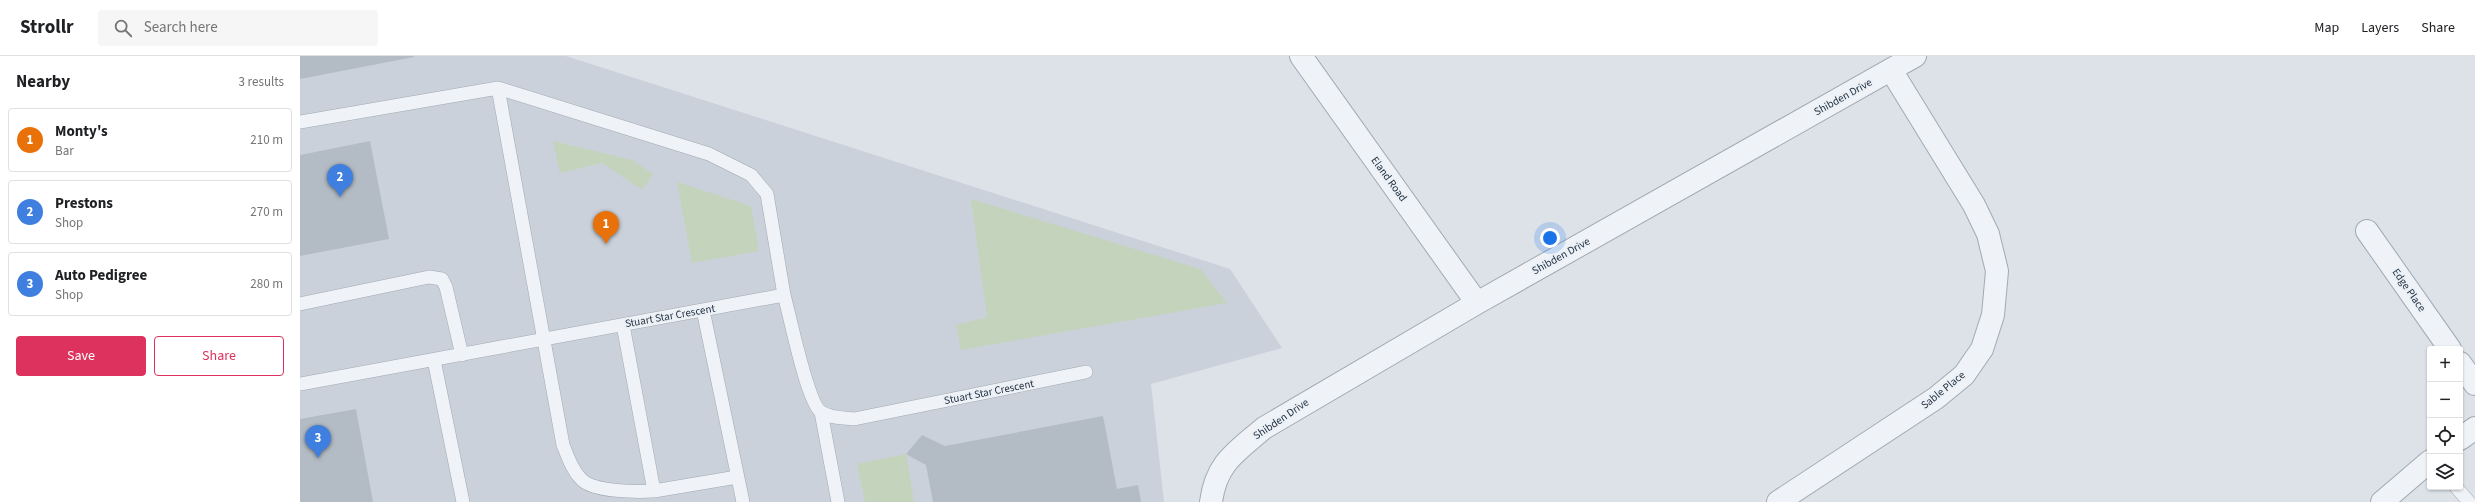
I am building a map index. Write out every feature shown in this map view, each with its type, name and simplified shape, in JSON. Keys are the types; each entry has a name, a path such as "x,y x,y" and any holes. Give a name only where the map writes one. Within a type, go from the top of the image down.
{"street":[{"name":"Eland Road","path":"1301,56 1478,302"},
{"name":"Shibden Drive","path":"1211,502 1218,472 1235,453 1264,428 1478,302 1915,56"},
{"name":"Sable Place","path":"1778,502 1936,398 1964,375 1982,349 1993,315 1997,271 1988,234 1974,204 1891,70"},
{"name":"Edge Place","path":"2367,231 2448,346"},
{"path":"2463,367 2475,384"},
{"path":"2463,437 2475,428"},
{"path":"2382,502 2427,464"}],"lane":[{"path":"498,88 563,445 571,465 583,481 604,488 629,492 654,491 737,477"},
{"path":"300,122 498,88 708,154 751,175 767,194 784,295 811,396 821,412 838,502"},
{"path":"300,304 429,277 442,279 446,287 462,355"},
{"name":"Stuart Star Crescent","path":"300,384 784,295"},
{"path":"703,310 743,502"},
{"path":"623,325 654,491"},
{"path":"434,360 463,502"},
{"name":"Stuart Star Crescent","path":"821,412 838,417 854,419 1086,372"},
{"path":"2459,490 2469,502"}],"shaded area":[{"path":"300,56 566,56 1230,269 1282,348 1151,384 1164,502 300,502"}],"green space":[{"path":"553,141 632,160 653,174 642,190 602,163 560,173"},
{"path":"677,182 751,206 759,251 692,263"},
{"path":"971,199 1200,269 1227,303 961,350 956,325 987,317"},
{"path":"906,454 914,502 865,502 857,464"}],"building":[{"path":"300,56 414,56 414,57 300,79"},
{"path":"370,141 389,239 300,256 300,155"},
{"path":"356,409 373,502 300,502 300,419"},
{"path":"1103,416 1117,489 1138,485 1141,502 933,502 926,465 906,454 922,435 945,446"}],"place":[{"name":"Prestons","path":"340,197"},
{"name":"Monty's","path":"606,244"},
{"name":"Auto Pedigree","path":"318,458"}]}
